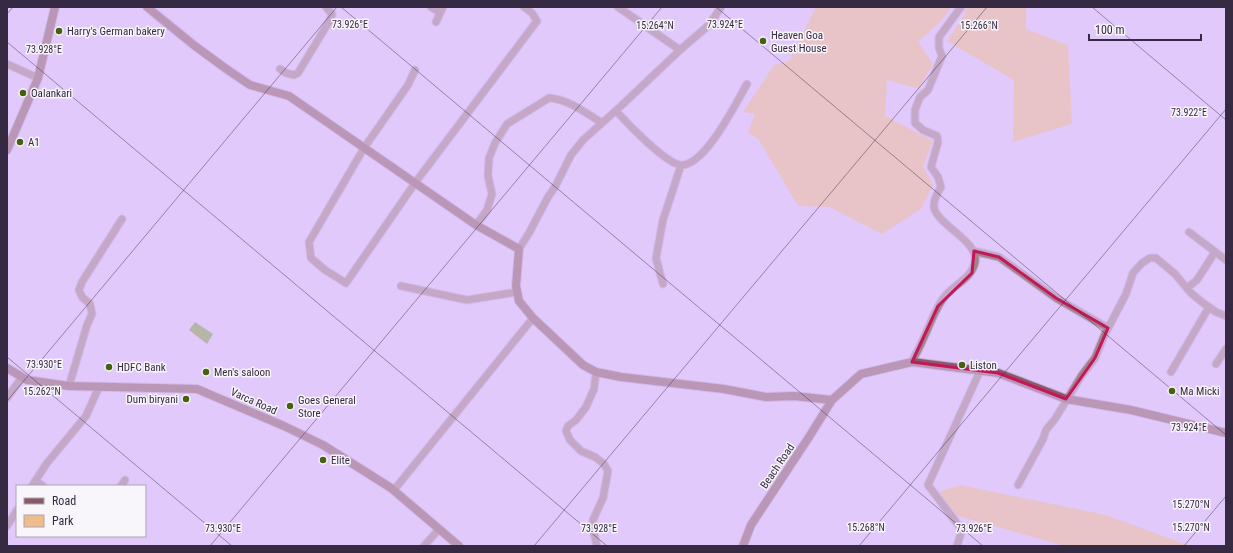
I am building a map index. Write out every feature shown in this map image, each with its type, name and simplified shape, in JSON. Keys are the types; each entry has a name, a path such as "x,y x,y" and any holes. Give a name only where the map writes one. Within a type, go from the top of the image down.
{"street":[{"path":"7,150 38,78 55,7"},
{"path":"147,7 195,46 237,77 250,85 289,96 476,225 519,249"},
{"path":"280,69 286,73 294,75 298,73 330,20 332,14 326,7"},
{"path":"431,7 441,10 436,22"},
{"path":"415,70 408,85 365,148 309,242 311,258 325,270 346,283 415,183 537,21 532,13 524,7"},
{"path":"618,7 680,50"},
{"path":"721,7 709,26 680,50 583,140 571,155 555,187 519,249 516,286 519,301 533,318 583,365 596,372 621,377 724,389 766,397 794,396 832,400"},
{"path":"961,7 939,37 939,48 942,56 928,90 920,97 915,110 915,123 922,130 937,136 938,142 931,167 938,178 941,187 934,207 939,216 974,251 999,257 1056,298 1108,328"},
{"path":"7,64 38,78"},
{"path":"616,111 627,124 656,150 670,160 681,165 692,162 705,152 717,135 747,84"},
{"path":"476,225 487,210 492,194 488,176 489,158 495,143 507,124 549,98 556,98 580,109 602,123"},
{"path":"663,284 656,258 663,220 681,165"},
{"path":"69,386 87,325 92,314 90,304 82,297 79,290 82,282 122,219"},
{"path":"1189,232 1226,260"},
{"path":"974,251 975,261 972,273 946,295 938,306 912,362 998,373 1066,399 1131,410 1226,433"},
{"path":"1187,288 1197,280 1215,252"},
{"path":"1018,485 1043,439 1046,430 1055,419 1066,399 1095,358 1108,328 1126,294 1133,273 1142,263 1150,258 1156,258 1175,274 1191,293 1209,308 1226,316"},
{"path":"401,286 467,300 517,292"},
{"path":"1171,372 1209,308"},
{"path":"394,490 533,318"},
{"path":"1216,364 1226,349"},
{"name":"Beach Road","path":"743,546 751,525 832,400 861,374 912,362"},
{"name":"Varca Road","path":"7,368 27,380 69,386 197,389 284,426 323,445 394,490 459,546"},
{"path":"957,546 962,530 928,486 980,371"},
{"path":"596,372 594,389 586,407 576,420 568,426 566,431 570,440 581,451 595,457 604,464 608,471 603,498 593,520 593,530 597,546"},
{"path":"7,398 22,377"},
{"path":"34,484 47,463 86,416 99,387"},
{"path":"7,526 16,512"},
{"path":"424,546 439,528"}],"highlighted area":[{"path":"974,251 999,257 1056,298 1108,328 1095,358 1066,399 998,373 912,362 938,306 972,273"}],"green space":[{"path":"816,7 952,7 941,21 918,42 933,64 919,89 887,80 885,116 933,141 923,166 933,185 921,209 882,234 830,207 798,206 759,140 748,132 755,114 743,112 774,65 789,61"},
{"path":"967,7 1026,7 1026,29 1068,45 1072,124 1013,142 1014,80 947,41 963,17"},
{"path":"960,485 1106,515 1190,546 1065,546 954,515 939,492"}],"shaded area":[{"path":"195,322 213,334 207,344 189,330"}],"place":[{"name":"Harry's German bakery","path":"59,31"},
{"name":"Heaven Goa Guest House","path":"763,41"},
{"name":"Oalankari","path":"23,93"},
{"name":"A1","path":"20,142"},
{"name":"Liston","path":"962,365"},
{"name":"HDFC Bank","path":"109,367"},
{"name":"Men's saloon","path":"206,372"},
{"name":"Ma Micki","path":"1172,391"},
{"name":"Dum biryani","path":"186,399"},
{"name":"Goes General Store","path":"290,406"},
{"name":"Elite","path":"323,460"}]}
